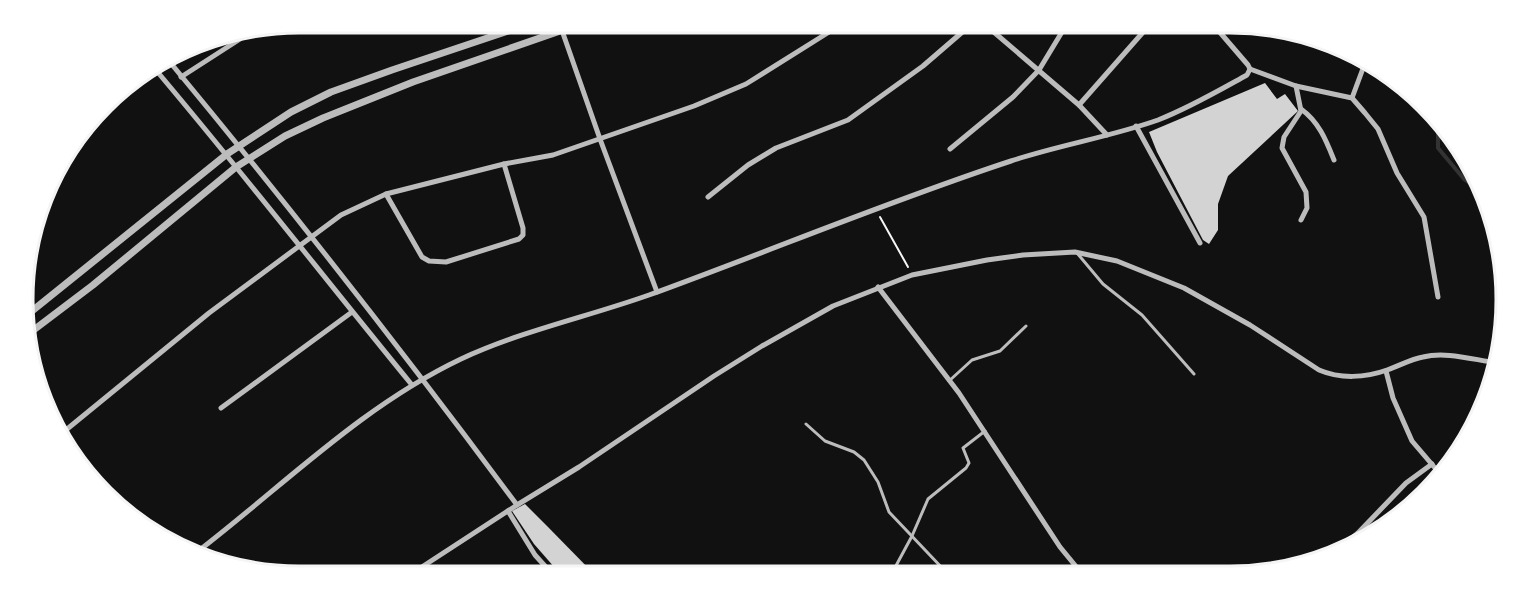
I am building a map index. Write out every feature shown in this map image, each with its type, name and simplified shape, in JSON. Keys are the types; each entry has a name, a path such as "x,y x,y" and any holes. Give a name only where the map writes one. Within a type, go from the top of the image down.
{"street":[{"path":"34,310 227,154 291,111 331,92 502,33"},
{"path":"35,329 93,285 236,167 285,136 323,118 413,82 553,33"},
{"path":"563,33 657,292"},
{"path":"67,429 209,313 341,215 386,194 504,164 553,155 693,106 746,84 827,33"},
{"path":"708,197 748,165 776,148 848,120 923,66 961,33"},
{"path":"995,33 1079,105 1107,135"},
{"path":"950,149 1013,97 1039,70 1061,33"},
{"path":"1079,105 1142,33"},
{"path":"1220,33 1250,69 1296,86 1352,98 1378,129 1397,173 1424,217 1438,297"},
{"path":"181,77 238,40"},
{"path":"172,65 239,145 310,238 423,378 517,505"},
{"path":"202,548 358,422 423,378 462,358 501,342 657,292 876,209 1014,160 1160,119 1211,95 1246,75 1250,69"},
{"path":"1352,98 1363,69"},
{"path":"159,73 227,154 298,246 412,385"},
{"path":"1296,86 1301,109 1284,136 1282,148 1306,192 1307,208 1301,220"},
{"path":"1301,109 1312,117 1321,130 1334,160"},
{"path":"1136,126 1200,243"},
{"path":"386,194 422,257 429,261 446,262 519,239 523,235 523,228 504,164"},
{"path":"428,566 714,376 833,306 912,275 987,260 1075,252 1117,261 1184,288 1250,325 1319,370 1331,375 1362,376 1386,371 1422,357 1439,355 1488,362"},
{"path":"878,287 985,431 1060,547 1076,566"},
{"path":"221,408 352,312"},
{"path":"1386,371 1393,398 1412,441 1436,468"},
{"path":"1358,533 1406,483 1432,464"},
{"path":"508,511 545,566"}],"lane":[{"path":"1075,252 1104,284 1142,315 1194,374"},
{"path":"949,381 972,360 1000,351 1026,326"},
{"path":"806,424 825,441 854,452 864,460 878,482 889,512 940,566"},
{"path":"896,566 928,499 966,468 969,462 963,448 985,431"}],"path":[{"path":"876,209 912,275"}],"building":[{"path":"1265,83 1277,99 1285,94 1298,111 1228,176 1218,204 1218,230 1209,244 1203,240 1149,132"},
{"path":"525,504 586,566 553,566 534,544 512,511"}],"waterway":[{"path":"1438,133 1438,148 1469,182"}]}
